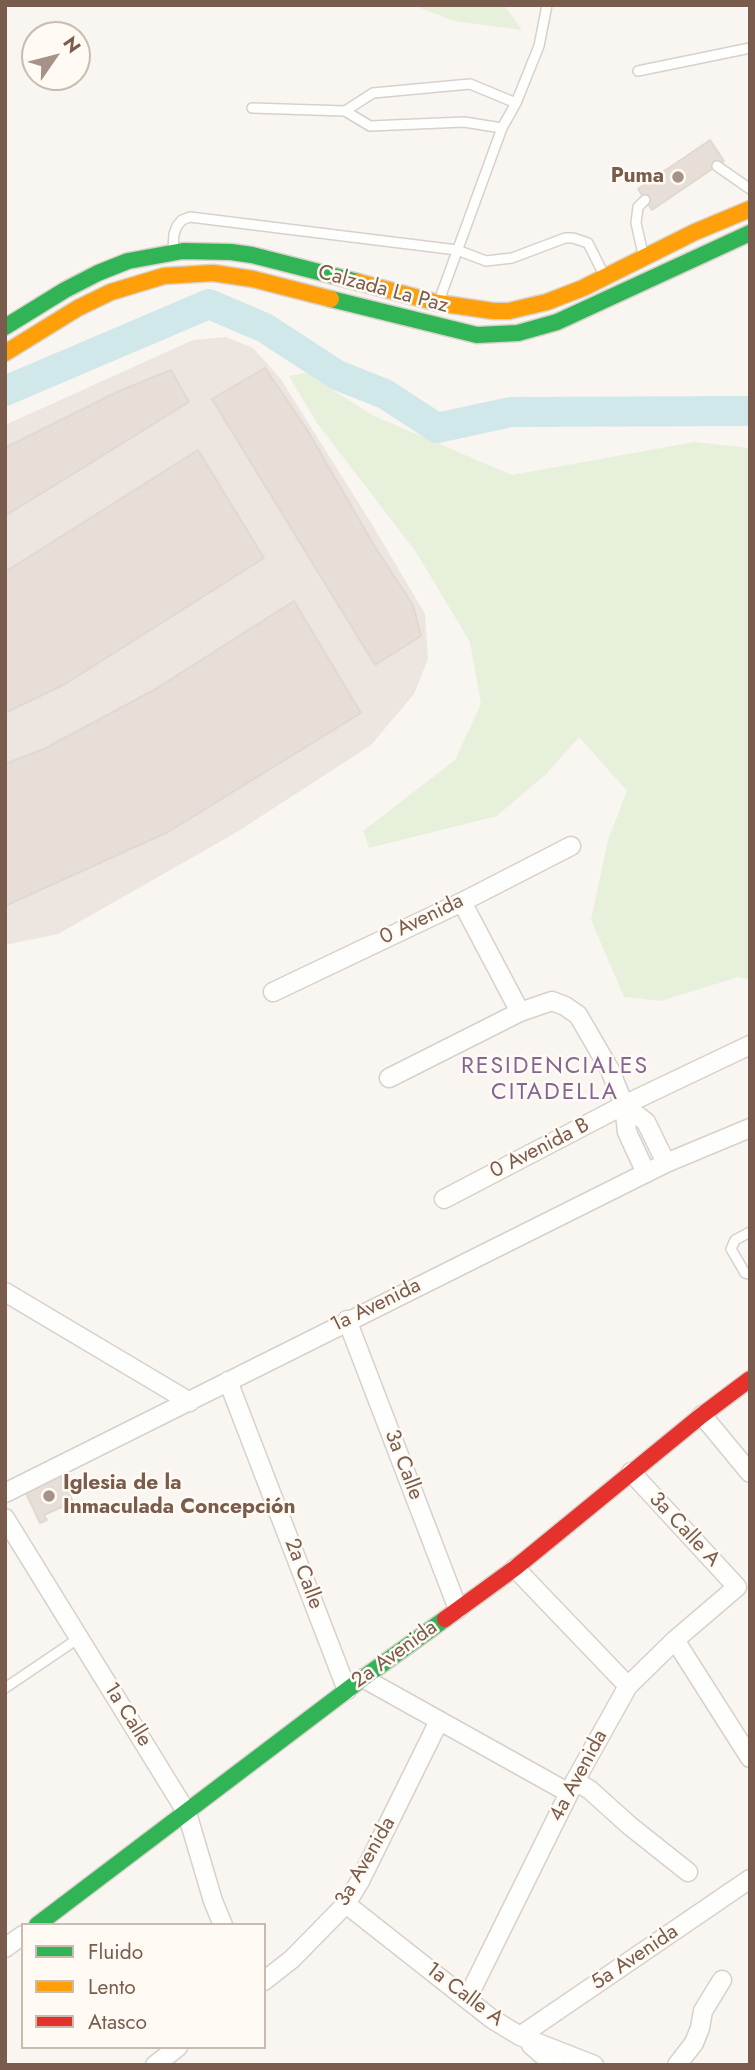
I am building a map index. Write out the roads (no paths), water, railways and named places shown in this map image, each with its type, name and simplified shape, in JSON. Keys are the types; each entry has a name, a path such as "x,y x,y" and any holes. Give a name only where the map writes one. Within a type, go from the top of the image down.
{"main road":[{"name":"Calzada La Paz","path":"5,327 97,273 128,261 173,252 231,252 267,258 438,303 485,311 509,311 547,302 605,278 644,257 750,209"},
{"name":"Calzada La Paz","path":"5,353 78,308 111,292 164,276 193,273 214,273 267,282 477,335 518,333 556,322 750,233"},
{"name":"2a Avenida","path":"40,1923 363,1678 515,1568 702,1415 750,1380"}],"street":[{"name":"0 Avenida","path":"272,992 462,902 571,846"},
{"path":"462,902 520,1012"},
{"path":"389,1078 520,1012 552,1001 578,1015 610,1070 624,1105 627,1132 646,1173"},
{"name":"0 Avenida B","path":"444,1199 624,1105 750,1045"},
{"path":"624,1105 646,1122 666,1163"},
{"name":"1a Avenida","path":"5,1493 666,1163 750,1128"},
{"path":"5,1292 190,1402"},
{"name":"3a Calle","path":"347,1320 458,1609"},
{"name":"2a Calle","path":"228,1381 347,1690"},
{"path":"702,1415 750,1473"},
{"name":"3a Calle A","path":"631,1472 737,1587"},
{"name":"1a Calle","path":"5,1518 187,1813 212,1901 222,1923"},
{"path":"515,1568 628,1686"},
{"name":"4a Avenida","path":"467,1999 572,1787 628,1686 675,1640 737,1587"},
{"path":"675,1640 750,1758"},
{"path":"363,1678 439,1721 572,1787 590,1790 688,1872"},
{"name":"3a Avenida","path":"266,1979 292,1959 346,1904 439,1721"},
{"name":"5a Avenida","path":"520,2036 750,1879"},
{"name":"1a Calle A","path":"346,1904 467,1999 520,2036 594,2065"},
{"path":"5,1948 21,1936"},
{"path":"677,2065 694,2043 703,2011 722,1980"},
{"path":"520,2036 554,2065"},
{"path":"155,2065 175,2049"}],"lane":[{"path":"438,303 502,128 516,103 539,46 547,5"},
{"path":"638,71 750,48"},
{"path":"345,111 373,93 470,84 516,103"},
{"path":"252,108 345,111 370,126 464,122 502,128"},
{"path":"717,166 750,189"},
{"path":"644,257 636,223 638,207 645,200"},
{"path":"173,252 177,226 190,216 457,250 486,261 512,258 565,238 573,238 588,243 605,278"},
{"path":"750,1232 735,1240 731,1249 745,1273 750,1274"},
{"path":"5,1688 79,1638"}],"waterway":[{"path":"5,391 209,304 265,328 337,375 385,394 437,428 511,412 750,411"}],"place":[{"name":"Puma","path":"678,177"},
{"name":"Iglesia de la Inmaculada Concepción","path":"49,1496"}],"district":[{"name":"RESIDENCIALES CITADELLA","path":"555,1080"}]}
